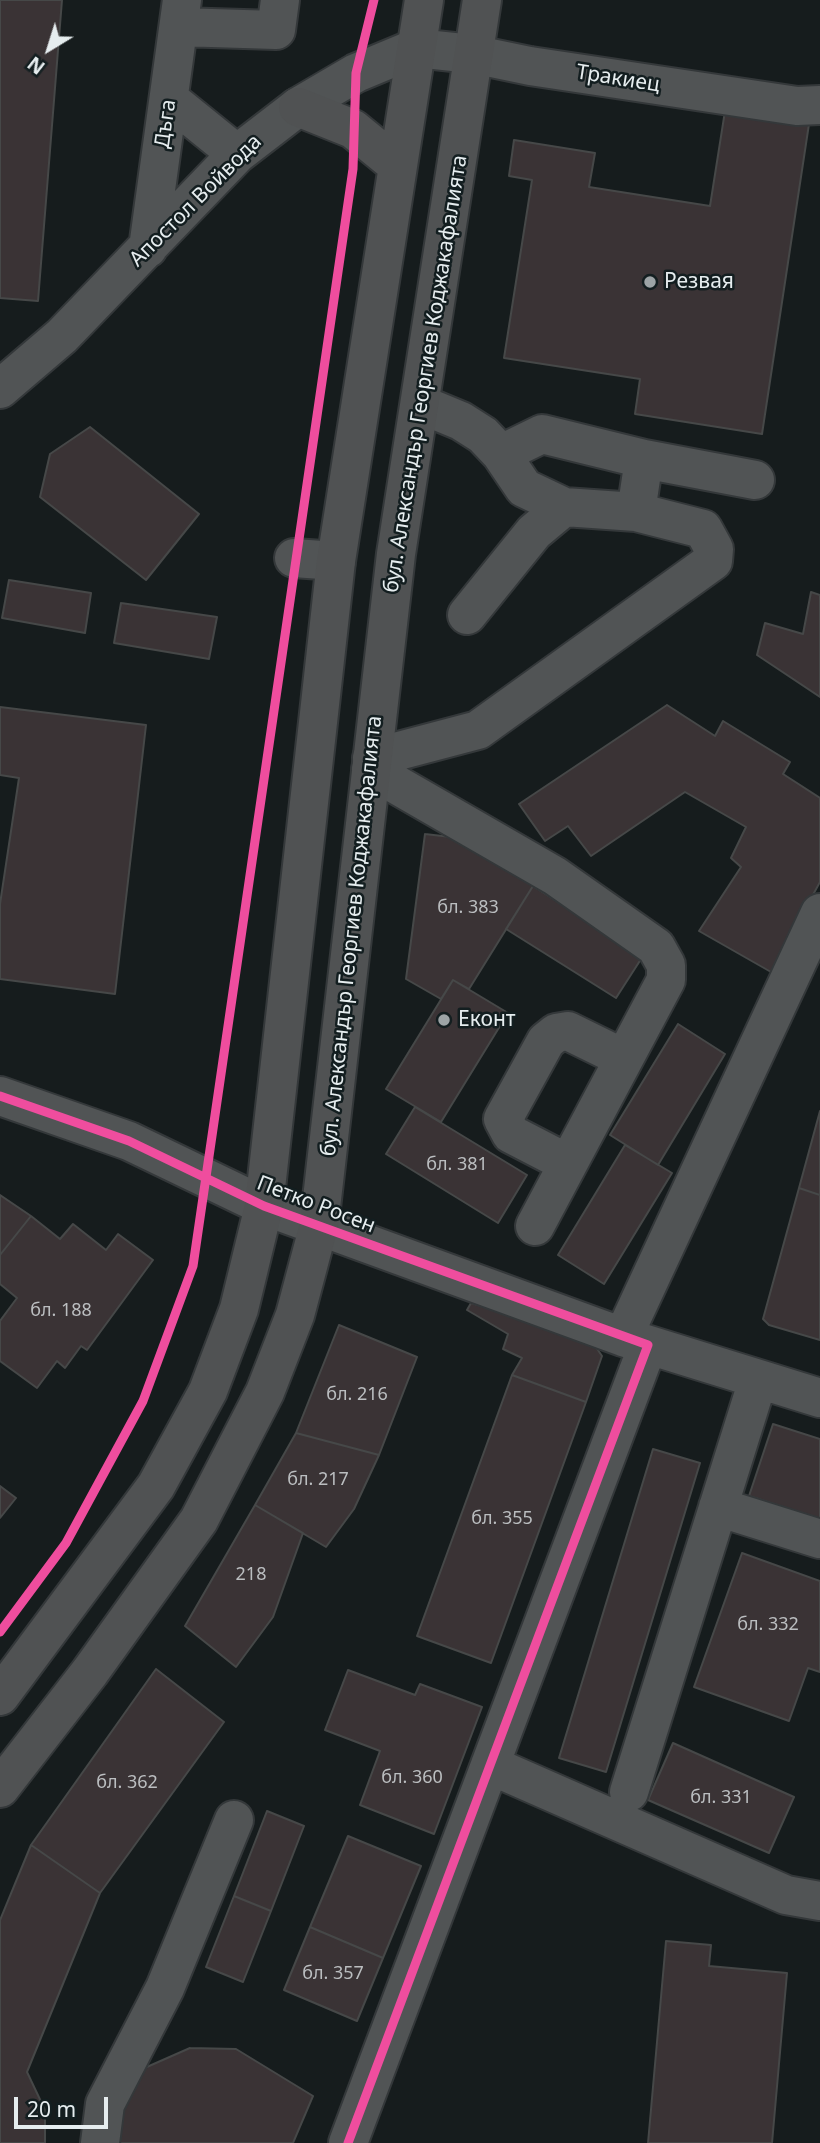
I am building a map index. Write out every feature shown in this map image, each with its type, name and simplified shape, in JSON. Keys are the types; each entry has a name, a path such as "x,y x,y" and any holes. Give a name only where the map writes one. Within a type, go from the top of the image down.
{"main road":[{"path":"0,1696 156,1486 208,1391 239,1309 264,1206 336,561 424,0"},
{"name":"бул. Александър Георгиев Коджакафалията","path":"0,1788 90,1672 199,1520 265,1392 295,1315 319,1225 396,554 464,131 472,54 482,0"},
{"path":"298,107 353,129 397,165"}],"street":[{"path":"181,13 276,30 280,0"},
{"name":"Дъга","path":"148,248 181,13"},
{"name":"Тракиец","path":"416,48 472,54 530,66 797,106 820,105"},
{"name":"Апостол Войвода","path":"0,390 62,336 237,154 298,107 356,73 416,48"},
{"path":"169,99 237,154"},
{"path":"163,145 174,162 205,188"},
{"path":"372,764 478,730 713,561 714,549 704,529 636,512 564,507 524,488 501,454 483,435 461,421 420,404"},
{"path":"501,454 542,434 755,480"},
{"path":"636,512 644,458"},
{"path":"467,615 534,532 564,507"},
{"path":"294,558 336,561"},
{"path":"372,764 555,876 656,947 666,965 666,980 535,1226"},
{"path":"348,2143 490,1765 635,1341 820,913"},
{"path":"568,1163 511,1135 503,1119 546,1041 556,1033 568,1031 623,1058"},
{"name":"Петко Росен","path":"0,1096 129,1140 264,1206 635,1341 820,1398"},
{"path":"629,1792 758,1380"},
{"path":"718,1507 820,1539"},
{"path":"490,1765 786,1895 820,1900"},
{"path":"100,2143 105,2104 165,1988 234,1820"}],"building":[{"path":"0,0 62,0 38,301 0,298"},
{"name":"Резвая","path":"725,111 809,124 762,434 635,414 640,379 504,358 532,180 509,176 514,140 595,153 589,187 710,206"},
{"path":"90,427 199,514 146,580 40,497 50,454"},
{"path":"9,580 91,593 85,633 2,618"},
{"path":"811,592 820,595 820,697 757,655 765,623 803,634"},
{"path":"121,603 217,617 209,659 114,643"},
{"path":"667,705 715,736 723,721 790,762 783,774 820,798 820,882 771,972 699,931 741,867 731,858 746,827 685,792 591,856 568,826 545,841 519,804"},
{"path":"0,707 146,725 115,994 0,979 0,904 19,778 0,775"},
{"path":"425,834 468,839 533,886 469,989 453,980 441,999 406,979"},
{"path":"533,886 643,956 616,998 506,929"},
{"path":"453,980 508,1013 441,1122 386,1089"},
{"path":"678,1024 725,1054 658,1165 610,1135"},
{"path":"415,1107 527,1175 498,1223 386,1154"},
{"path":"820,1111 820,1195 799,1188"},
{"path":"625,1145 672,1173 604,1284 558,1255"},
{"path":"799,1188 820,1195 820,1340 769,1325 763,1319"},
{"path":"0,1195 31,1216 0,1255"},
{"path":"31,1216 60,1239 73,1224 106,1250 118,1234 153,1260 87,1350 81,1346 65,1368 57,1361 37,1388 0,1361 0,1321 17,1298 0,1284 0,1255"},
{"path":"471,1303 589,1337 602,1356 586,1402 512,1375 522,1358 503,1349 508,1334 467,1310"},
{"path":"339,1325 417,1357 379,1455 296,1433"},
{"path":"512,1375 586,1402 491,1663 417,1636"},
{"path":"773,1424 820,1439 820,1519 749,1496"},
{"path":"296,1433 379,1455 354,1509 326,1547 255,1505"},
{"path":"653,1449 700,1463 606,1772 559,1758"},
{"path":"0,1486 16,1498 0,1518"},
{"path":"255,1505 303,1533 273,1617 236,1667 185,1626"},
{"path":"742,1553 820,1581 820,1672 808,1668 789,1721 694,1687"},
{"path":"156,1669 224,1722 100,1893 31,1845"},
{"path":"348,1670 415,1695 420,1684 482,1707 434,1834 360,1805 380,1751 325,1730"},
{"path":"673,1743 794,1797 769,1853 648,1800"},
{"path":"267,1811 304,1826 271,1911 234,1896"},
{"path":"348,1836 421,1866 383,1958 310,1927"},
{"path":"31,1845 100,1893 27,2072 45,2110 45,2143 0,2143 0,1920"},
{"path":"234,1896 271,1911 243,1982 206,1967"},
{"path":"310,1927 383,1958 357,2021 284,1990"},
{"path":"666,1941 711,1945 709,1966 787,1973 772,2143 648,2143"},
{"path":"190,2048 236,2049 313,2096 293,2143 109,2143 140,2070"}],"cycle path":[{"path":"0,1632 66,1543 143,1401 193,1266 353,169 356,73 374,0"},
{"path":"0,1096 129,1141 264,1206 648,1345 348,2143"}],"place":[{"name":"Резвая","path":"650,282"},
{"name":"Еконт","path":"444,1020"}]}
